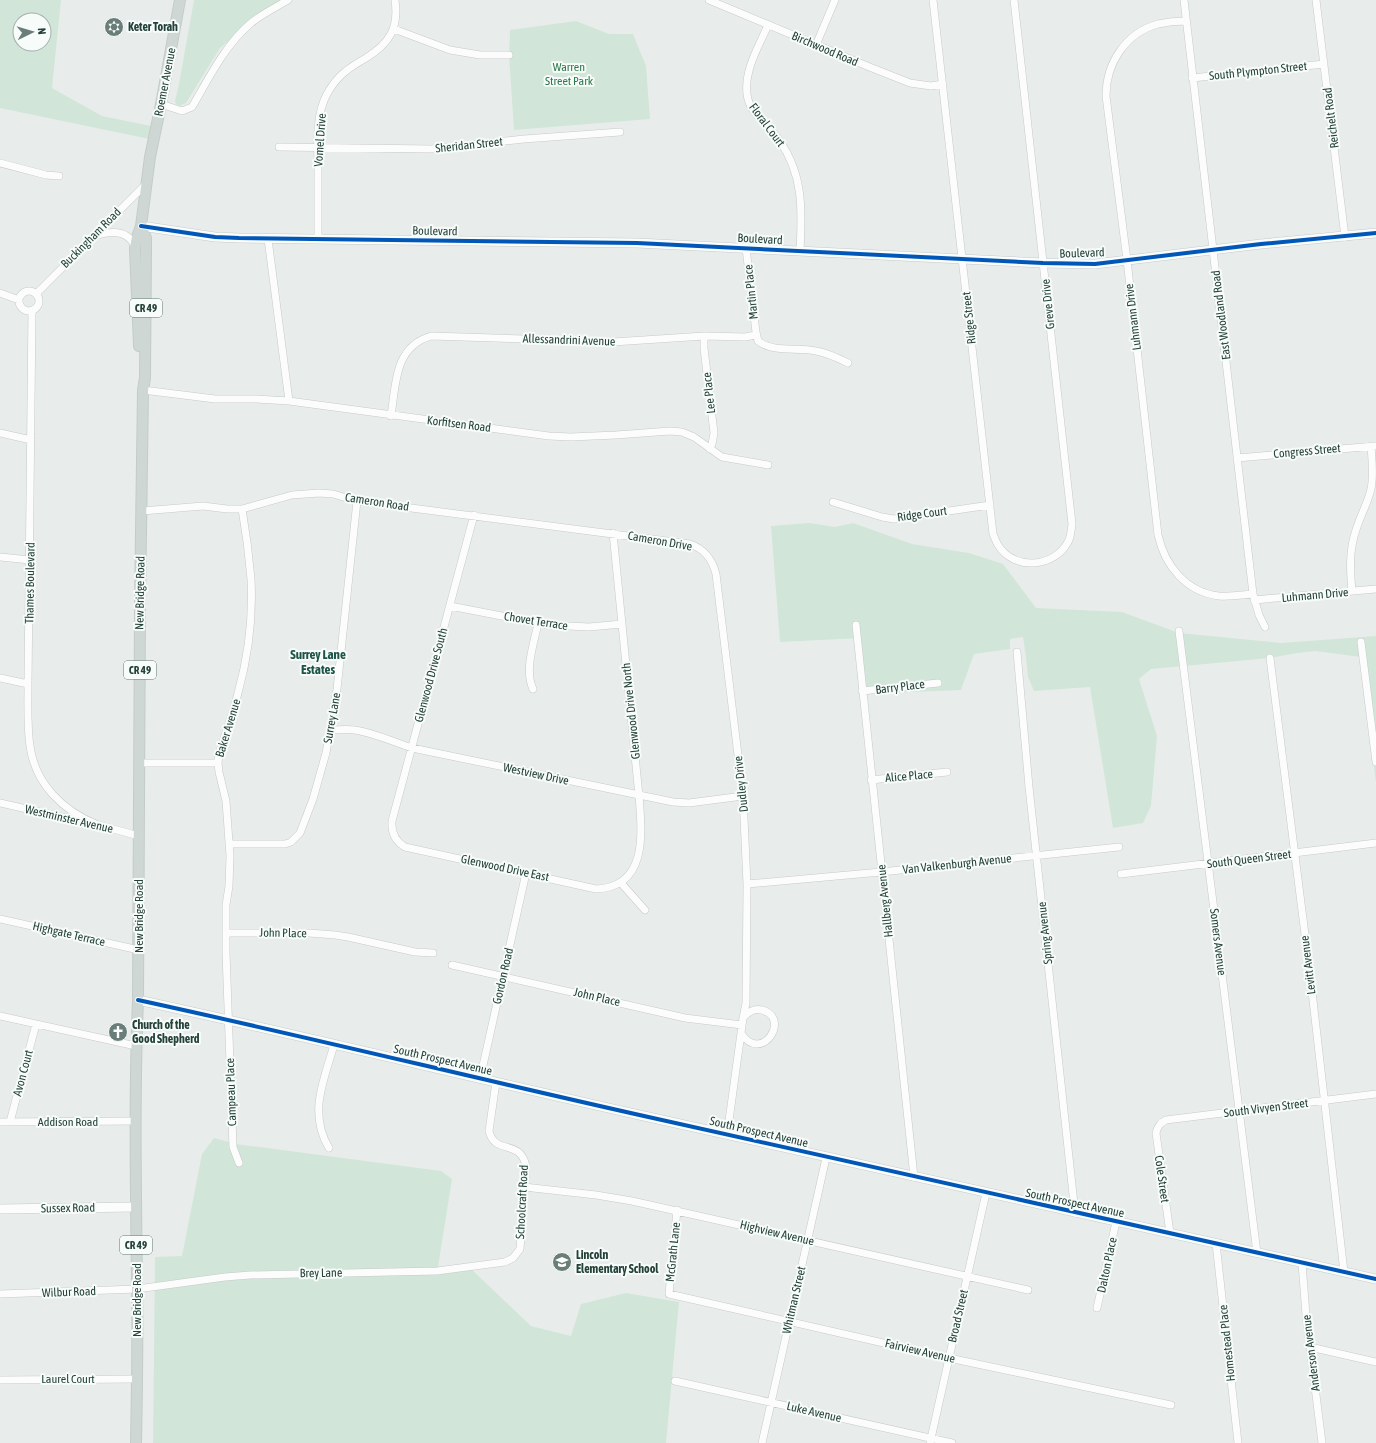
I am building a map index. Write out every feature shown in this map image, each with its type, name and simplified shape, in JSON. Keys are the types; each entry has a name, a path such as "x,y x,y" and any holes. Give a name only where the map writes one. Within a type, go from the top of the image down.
{"main road":[{"name":"Roemer Avenue","path":"147,183 180,0"},
{"name":"New Bridge Road","path":"143,390 140,378 135,248 141,226 147,183"},
{"name":"New Bridge Road","path":"136,1443 136,1046 139,950 139,763 146,238 141,226"}],"street":[{"path":"161,104 182,111 192,107 224,53 233,41 251,23 288,0"},
{"path":"395,0 396,16 394,29 450,50 480,55 509,55"},
{"path":"816,45 835,0"},
{"name":"Ridge Street","path":"933,0 993,534 998,546 1006,554 1020,562 1033,564 1056,557 1068,543 1070,537"},
{"name":"Greve Drive","path":"1014,0 1072,524 1070,537"},
{"name":"East Woodland Road","path":"1184,0 1254,597 1265,627"},
{"name":"Reichelt Road","path":"1316,0 1345,237"},
{"name":"Birchwood Road","path":"714,1 768,25 910,83 931,86 943,84"},
{"name":"Luhmann Drive","path":"1186,20 1158,24 1136,35 1126,43 1118,52 1111,67 1108,76 1106,96 1127,260 1158,535 1161,548 1173,570 1191,586 1210,594 1220,596 1254,597 1376,589"},
{"name":"Floral Court","path":"768,25 749,71 746,81 747,94 748,100 756,115 779,139 793,165 799,185 802,203 800,251"},
{"name":"Vomel Drive","path":"318,239 318,147 320,113 326,96 339,76 376,51 391,36 394,29"},
{"name":"South Plympton Street","path":"1192,78 1324,64"},
{"name":"Sheridan Street","path":"279,147 432,149 517,140 620,132"},
{"path":"0,163 46,175 59,176"},
{"name":"Buckingham Road","path":"36,294 147,183"},
{"name":"Boulevard","path":"141,226 215,237 268,239 600,242 1085,264 1376,233"},
{"path":"93,237 110,232 122,234 130,238 135,248"},
{"path":"268,239 289,401"},
{"name":"Martin Place","path":"746,248 756,335"},
{"path":"26,291 32,291 36,294 38,302 36,308 27,310 22,308 19,300 20,296 26,291"},
{"path":"0,293 19,300"},
{"name":"Thames Boulevard","path":"32,310 28,735 33,761 39,774 52,794 61,804 72,812 84,820 98,825"},
{"path":"756,335 758,341 769,347 824,352 848,363"},
{"name":"Allessandrini Avenue","path":"391,416 401,362 405,354 415,342 422,338 431,336 613,342 704,336 745,337 756,335"},
{"name":"Lee Place","path":"704,336 704,348 714,433 710,449"},
{"name":"Korfitsen Road","path":"143,390 215,399 289,401 391,416 549,436 571,437 682,432 694,437 722,457 768,465"},
{"path":"0,433 31,440"},
{"path":"1352,591 1350,569 1352,543 1371,490 1373,479 1374,446"},
{"name":"Congress Street","path":"1237,458 1374,446"},
{"name":"Cameron Road","path":"142,510 203,506 242,509 292,495 319,493 333,494 357,501 613,533"},
{"name":"Surrey Lane","path":"230,844 285,844 296,838 300,833 313,799 330,730 337,689 357,501"},
{"name":"Ridge Court","path":"834,502 882,517 894,519 990,505"},
{"name":"Baker Avenue","path":"229,1020 226,905 229,886 230,844 226,801 222,781 218,772 218,763 219,754 238,693 250,626 251,580 242,509"},
{"name":"Glenwood Drive South","path":"393,835 392,821 474,515"},
{"name":"Cameron Drive","path":"613,533 690,544 706,553"},
{"name":"Glenwood Drive North","path":"613,533 639,796 640,831 638,858 634,870 622,883"},
{"name":"Dudley Drive","path":"706,553 716,574 743,796 747,884 746,1003 742,1021 727,1135"},
{"path":"0,557 30,560"},
{"name":"Chovet Terrace","path":"450,606 538,623 568,627 622,624"},
{"path":"533,689 529,677 529,668 538,623"},
{"name":"Hallberg Avenue","path":"856,626 871,780 914,1177"},
{"name":"Somers Avenue","path":"1179,631 1257,1253"},
{"path":"1361,642 1376,762"},
{"name":"Spring Avenue","path":"1017,652 1075,1213"},
{"name":"Levitt Avenue","path":"1270,658 1344,1272"},
{"path":"0,678 28,684"},
{"name":"Barry Place","path":"862,691 938,682"},
{"name":"Westview Drive","path":"330,730 354,730 369,733 412,748 673,802 689,803 743,796"},
{"path":"139,763 218,763"},
{"name":"Alice Place","path":"871,780 947,772"},
{"name":"Westminster Avenue","path":"0,803 98,825 139,836"},
{"name":"Glenwood Drive East","path":"393,835 405,847 596,889 613,887 622,883"},
{"name":"South Queen Street","path":"1121,874 1376,843"},
{"name":"Van Valkenburgh Avenue","path":"747,884 881,872 1119,847"},
{"name":"Gordon Road","path":"480,1079 526,873"},
{"path":"622,883 645,910"},
{"name":"Highgate Terrace","path":"0,918 139,950"},
{"name":"John Place","path":"227,933 295,933 335,935 415,952 433,953"},
{"name":"John Place","path":"452,964 685,1018 742,1021"},
{"name":"South Prospect Avenue","path":"138,1000 826,1158 1170,1233 1376,1280"},
{"path":"741,1033 749,1041 759,1044 770,1038 775,1028 772,1017 763,1010 751,1010 742,1021"},
{"path":"0,1016 136,1046"},
{"name":"Campeau Place","path":"229,1020 233,1147 239,1163"},
{"name":"Avon Court","path":"10,1122 36,1024"},
{"path":"329,1148 321,1132 318,1110 319,1099 334,1045"},
{"name":"Schoolcraft Road","path":"496,1082 490,1131 491,1136 498,1145 511,1148 521,1155 526,1166 520,1250 513,1258 505,1262"},
{"name":"South Vivyen Street","path":"1158,1126 1166,1120 1376,1094"},
{"name":"Addison Road","path":"0,1122 136,1121"},
{"name":"Cole Street","path":"1158,1126 1156,1133 1170,1233"},
{"name":"Whitman Street","path":"762,1443 826,1158"},
{"name":"Highview Avenue","path":"524,1187 596,1195 677,1210 1028,1290"},
{"name":"Broad Street","path":"930,1440 986,1193"},
{"name":"Sussex Road","path":"0,1209 136,1207"},
{"name":"McGrath Lane","path":"669,1294 677,1210"},
{"name":"Dalton Place","path":"1097,1308 1116,1222"},
{"name":"Homestead Place","path":"1216,1244 1238,1443"},
{"name":"Brey Lane","path":"137,1289 250,1275 437,1271 505,1262"},
{"name":"Anderson Avenue","path":"1302,1263 1310,1347 1322,1443"},
{"name":"Wilbur Road","path":"0,1294 137,1289"},
{"name":"Fairview Avenue","path":"669,1294 949,1358 1171,1405"},
{"path":"1310,1347 1376,1362"},
{"name":"Laurel Court","path":"0,1380 137,1379"},
{"name":"Luke Avenue","path":"675,1381 930,1440 952,1443"}],"green space":[{"path":"0,0 61,0 52,88 102,116 156,127 154,140 0,108"},
{"path":"194,0 288,0 251,23 220,48 186,103 179,106 175,101"},
{"name":"Warren Street Park","path":"576,21 609,34 633,34 646,66 650,119 514,130 509,55 510,30"},
{"path":"810,523 835,527 853,523 912,544 969,553 1003,564 1036,608 1122,612 1179,633 1281,643 1376,636 1376,783 1361,657 1315,651 1270,658 1151,669 1139,679 1157,736 1151,806 1143,823 1113,828 1090,687 1034,691 1028,677 1023,637 1010,639 1010,649 974,654 961,690 864,694 861,638 780,642 771,526"},
{"path":"214,1138 236,1144 441,1171 452,1179 438,1267 468,1266 531,1326 571,1336 581,1304 626,1293 679,1302 666,1443 153,1443 155,1257 182,1256 202,1154"}],"cycle path":[{"path":"141,226 215,237 239,238 637,243 1043,263 1095,264 1261,244 1376,233"},
{"path":"138,1000 820,1156 1376,1279"}],"place":[{"name":"Keter Torah","path":"114,27"},
{"name":"Church of the Good Shepherd","path":"118,1032"},
{"name":"Lincoln Elementary School","path":"562,1262"}],"district":[{"name":"Surrey Lane Estates","path":"318,662"}]}
